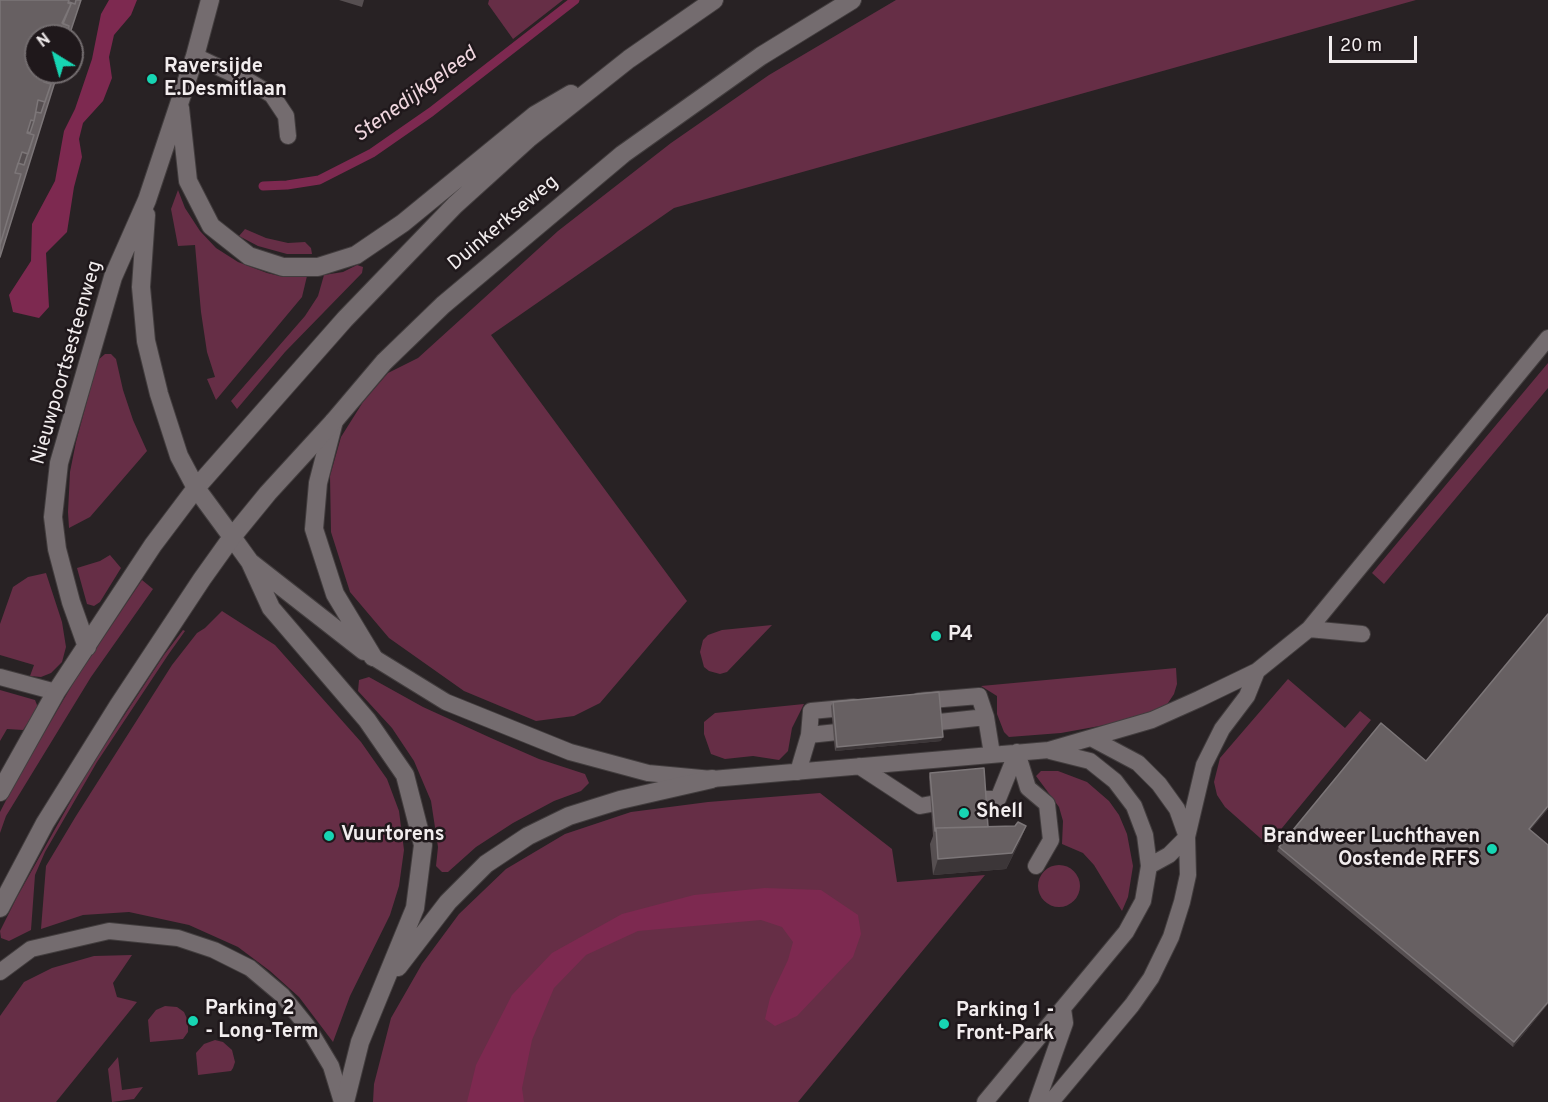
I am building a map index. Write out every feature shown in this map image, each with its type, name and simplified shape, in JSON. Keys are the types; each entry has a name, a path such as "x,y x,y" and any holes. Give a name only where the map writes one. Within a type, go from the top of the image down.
{"main road":[{"name":"Nieuwpoortsesteenweg","path":"87,647 71,602 57,549 53,517 59,463 113,277 147,200 195,56 210,0"},
{"name":"Duinkerkseweg","path":"196,488 345,320 455,205 528,139 629,59 714,0"},
{"name":"Duinkerkseweg","path":"232,537 384,362 443,305 614,161 761,56 852,0"},
{"path":"179,102 188,181 211,226 249,256 283,267 318,267 356,255 404,223 535,114 629,59"},
{"name":"Nieuwpoortsesteenweg","path":"147,200 141,287 146,341 159,394 179,456 196,488 250,562 373,657"},
{"path":"334,421 318,483 314,529 335,594 373,657"},
{"path":"0,792 56,692 153,545 196,488"},
{"path":"0,908 45,823 118,706 232,537"},
{"path":"250,562 271,608 368,720 405,775 423,845 415,908 360,1042 344,1102"},
{"path":"385,983 448,902 486,864 528,836 569,816 620,800 712,779"}],"lane":[{"path":"195,56 272,95 286,116 288,136"},
{"path":"373,657 446,702 570,752 648,773 712,779 1049,750 1152,720 1257,671 1309,629 1548,338"},
{"path":"1309,629 1362,634"},
{"path":"1051,1102 1132,1005 1151,978 1172,937 1188,875 1187,837 1204,765 1222,729 1247,696 1257,671"},
{"path":"0,677 56,692"},
{"path":"901,703 979,696 986,717 992,754"},
{"path":"798,772 809,735 811,711 867,706"},
{"path":"903,725 986,717"},
{"path":"809,735 868,729"},
{"path":"1091,738 1138,763 1160,784 1177,808 1187,837"},
{"path":"985,1102 1126,932 1143,901 1149,866 1145,835 1134,806 1115,781 1090,761 1049,750"},
{"path":"984,799 998,799 1017,752"},
{"path":"1017,752 1028,788 1047,804 1051,840 1036,866"},
{"path":"859,766 920,806 931,804"},
{"path":"1149,866 1169,855 1187,837"},
{"path":"0,972 31,949 109,931 177,938 214,950 250,968 282,995 307,1026 331,1066 344,1102"},
{"path":"1037,1102 1065,1023 1063,1009"}],"shaded area":[{"path":"109,0 137,0 131,15 114,35 109,57 112,78 103,101 83,123 79,139 82,157 74,187 67,232 46,253 49,307 39,318 13,312 9,295 31,261 32,224 55,181 64,131 75,109 92,59 101,14"},
{"path":"489,0 563,0 513,39 488,4"},
{"path":"896,0 1416,0 674,208 491,335 687,601 600,703 574,716 536,721 464,691 389,638 350,592 331,532 330,476 341,437 363,402 388,373 418,358 558,231 671,143 769,75"},
{"path":"178,190 185,208 200,231 216,248 238,262 267,273 284,277 307,276 302,297 216,400 207,379 215,377 207,352 195,245 178,246 171,209"},
{"path":"245,229 266,238 288,243 305,242 311,248 312,254 287,254 258,246 239,236"},
{"path":"357,265 363,267 362,273 285,352 237,409 231,401 305,316 318,296 324,275 343,272"},
{"path":"105,354 111,354 116,359 133,420 147,451 90,517 69,528 70,472 76,442 98,360"},
{"path":"1548,363 1548,388 1384,584 1372,573"},
{"path":"110,555 121,568 100,602 94,606 87,604 77,568 100,561"},
{"path":"46,573 62,622 66,647 62,662 51,673 41,677 30,676 34,665 0,655 0,624 13,587 28,577"},
{"path":"142,580 153,589 91,677 6,816 0,833 0,812 16,781 75,680"},
{"path":"222,611 275,645 361,742 387,779 399,811 404,850 399,886 390,915 350,996 333,1042 299,997 270,971 238,947 189,925 129,912 83,915 41,929 46,866 172,665 197,633"},
{"path":"772,625 727,672 720,674 704,667 700,652 703,640 708,635 722,630"},
{"path":"183,630 185,631 97,762 45,852 35,875 31,930 9,941 1,938 0,931 17,897 87,772"},
{"path":"1176,668 1177,684 1166,706 1145,715 1061,733 1009,737 1004,732 997,714 997,696 981,686"},
{"path":"369,677 423,707 491,738 539,759 585,774 589,783 581,791 554,801 513,823 476,847 448,872 442,872 436,866 438,847 431,801 414,761 392,728 358,691 359,680"},
{"path":"1288,679 1345,728 1360,711 1371,720 1268,845 1225,807 1217,795 1214,782 1220,758"},
{"path":"0,690 35,700 37,709 23,730 7,729 0,741"},
{"path":"804,704 792,728 788,751 779,760 753,756 725,759 711,754 704,734 704,722 715,713"},
{"path":"1041,771 1058,771 1087,782 1109,801 1119,815 1127,834 1133,866 1128,897 1122,911 1094,865 1083,853 1062,844 1063,821 1059,807 1036,776"},
{"path":"820,793 892,849 897,882 985,875 798,1102 373,1102 374,1084 391,1018 422,964 459,914 506,869 565,834 631,812 708,802"},
{"path":"1059,865 1074,871 1080,886 1074,901 1059,907 1044,901 1038,886 1044,871"},
{"path":"765,888 821,890 858,915 861,934 853,957 797,1016 775,1026 765,1019 770,998 788,960 793,942 782,927 761,920 638,931 586,955 554,988 532,1040 522,1088 524,1102 467,1102 476,1065 512,995 552,953 622,914 694,895"},
{"path":"132,955 113,983 117,997 137,1002 56,1102 0,1102 0,1016 24,982 52,968 94,956"},
{"path":"165,1006 177,1007 184,1012 188,1021 188,1032 183,1039 150,1042 148,1020 156,1010"},
{"path":"215,1040 223,1042 232,1050 235,1062 233,1068 231,1071 198,1075 196,1053 204,1044"},
{"path":"118,1057 122,1090 143,1087 134,1099 112,1102 108,1069"}],"building":[{"path":"0,0 69,0 68,3 71,4 62,23 64,24 24,24 24,84 51,84 45,102 38,100 34,121 31,120 27,133 34,135 28,154 22,152 15,173 21,174 0,245"},
{"path":"76,0 81,0 73,24 63,24 71,4 68,3 75,4"},
{"path":"51,84 54,84 0,257 0,245 21,174 15,173 18,163 24,165 34,135 27,133 30,133 36,112 41,113"},
{"path":"1548,614 1548,806 1529,829 1548,845 1548,1002 1514,1042 1279,847 1381,723 1426,761"},
{"path":"939,692 943,737 837,747 833,702"},
{"path":"984,768 988,827 936,828 935,831 930,773"},
{"path":"1018,822 1026,826 1012,853 938,859 936,828 1015,826"}],"waterway":[{"name":"Stenedijkgeleed","path":"263,186 319,180 372,153 431,112 575,0"}],"place":[{"name":"Raversijde E.Desmitlaan","path":"152,79"},
{"name":"P4","path":"936,636"},
{"name":"Shell","path":"964,813"},
{"name":"Vuurtorens","path":"329,836"},
{"name":"Brandweer Luchthaven Oostende RFFS","path":"1492,849"},
{"name":"Parking 2 - Long-Term","path":"193,1021"},
{"name":"Parking 1 - Front-Park","path":"944,1024"}]}
